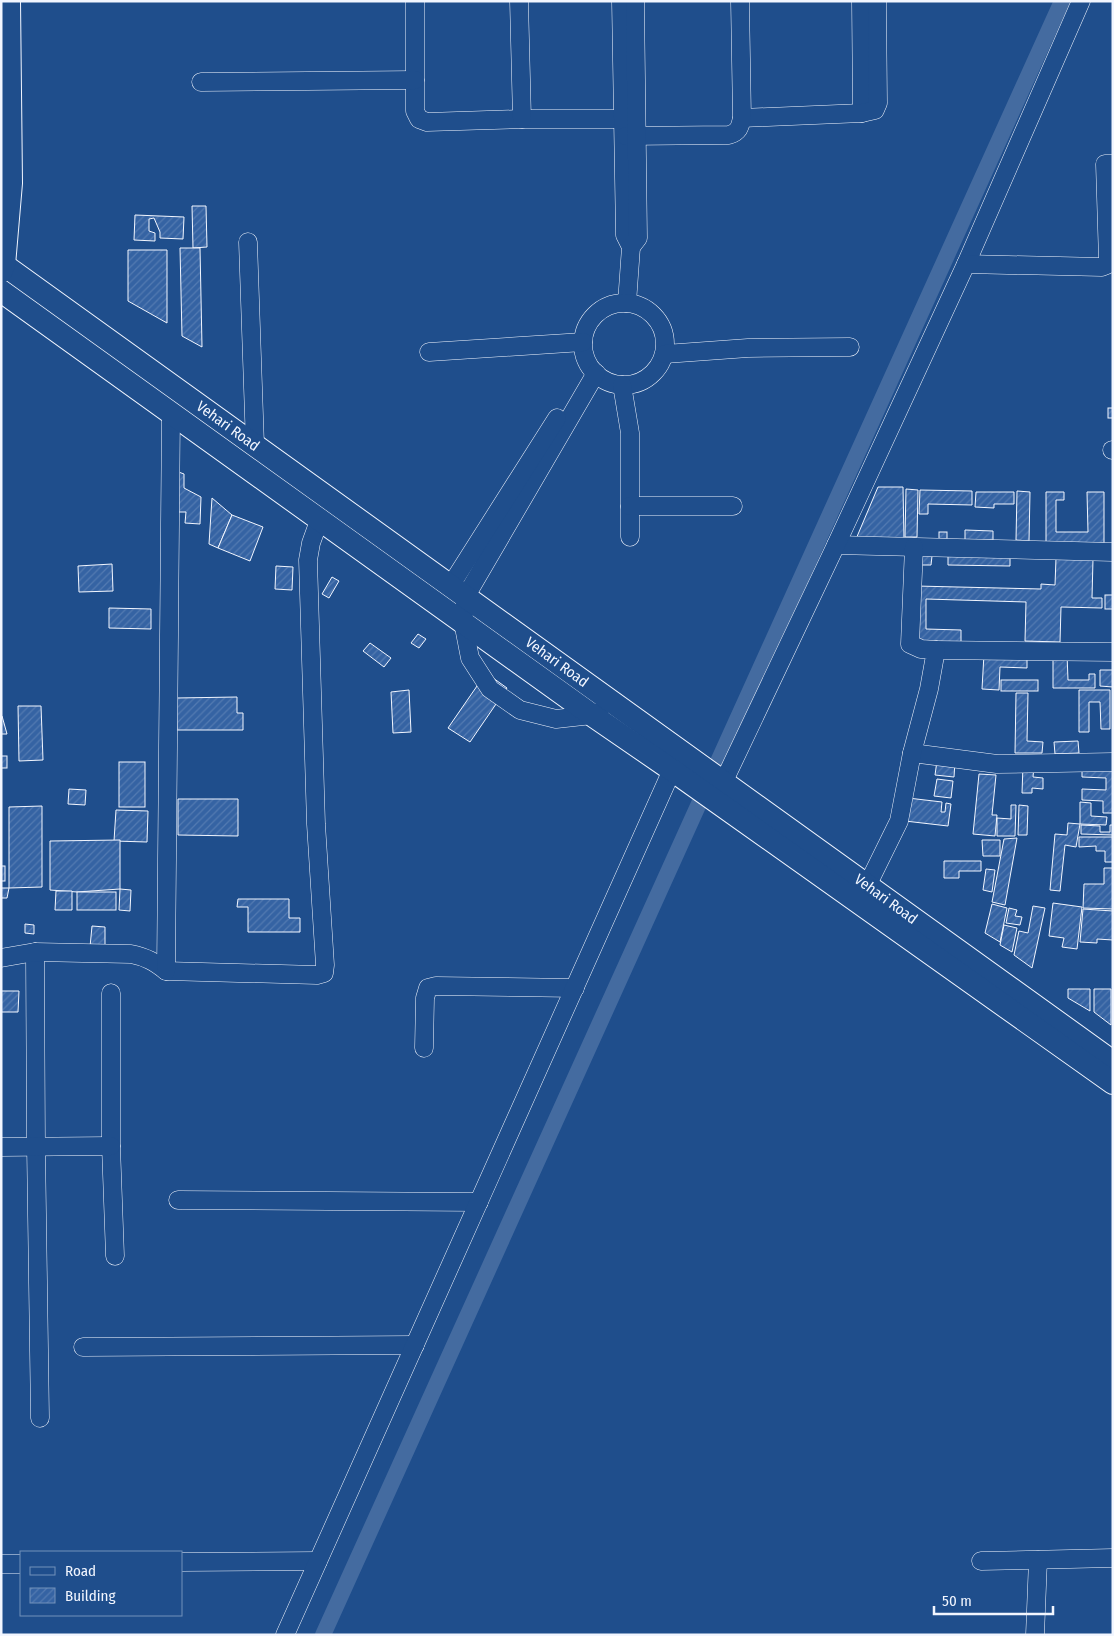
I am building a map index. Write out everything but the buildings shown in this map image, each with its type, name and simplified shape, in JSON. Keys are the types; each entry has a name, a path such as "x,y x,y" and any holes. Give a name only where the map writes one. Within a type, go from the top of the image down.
{"main road":[{"path":"2,267 11,183 9,1"},
{"name":"Vehari Road","path":"2,267 256,445 1113,1062"},
{"name":"Vehari Road","path":"1,291 320,518 592,715 674,771 1113,1083"}],"street":[{"path":"415,1 415,112 419,119 427,122 522,119 628,131 730,134 736,133 740,128 742,118 740,1"},
{"path":"519,1 522,119"},
{"path":"621,1 628,131"},
{"path":"627,303 630,247 625,236 634,1"},
{"path":"861,1 862,113"},
{"path":"742,118 862,113 875,110 878,103 877,1"},
{"path":"723,783 966,264 1081,1"},
{"path":"201,82 415,80"},
{"path":"966,264 1102,267 1107,265 1105,164 1113,164"},
{"path":"248,242 256,445"},
{"path":"627,303 641,306 653,314 661,326 665,340 664,354 659,367 649,377 636,384 622,385 610,383 593,370 584,355 583,342 586,329 592,318 614,304 627,303"},
{"path":"429,352 583,342"},
{"path":"664,354 748,348 850,347"},
{"path":"593,370 459,591 470,658 490,689 512,705 520,710 556,719 592,715 615,704"},
{"path":"622,385 630,433 630,536"},
{"path":"166,971 171,412"},
{"path":"630,506 733,506"},
{"path":"1,958 35,952 132,954 146,957 156,962 166,971 317,975 324,973 325,956 316,824 308,560 311,543 320,518"},
{"path":"836,545 1113,552"},
{"path":"914,546 910,644 921,649 936,650 1113,652"},
{"path":"867,886 899,821 912,753 929,690 936,650"},
{"path":"912,753 997,764 1113,762"},
{"path":"285,1635 674,771"},
{"path":"35,952 40,1418"},
{"path":"424,1048 425,998 428,988 436,986 575,988"},
{"path":"111,993 110,1146 115,1256"},
{"path":"1,1147 110,1146"},
{"path":"178,1200 479,1202"},
{"path":"83,1347 415,1344"},
{"path":"981,1561 1113,1558"},
{"path":"1035,1635 1038,1560"},
{"path":"182,1562 318,1561"},
{"path":"1,1564 20,1564"}],"waterway":[{"path":"323,1635 1062,1"}]}
